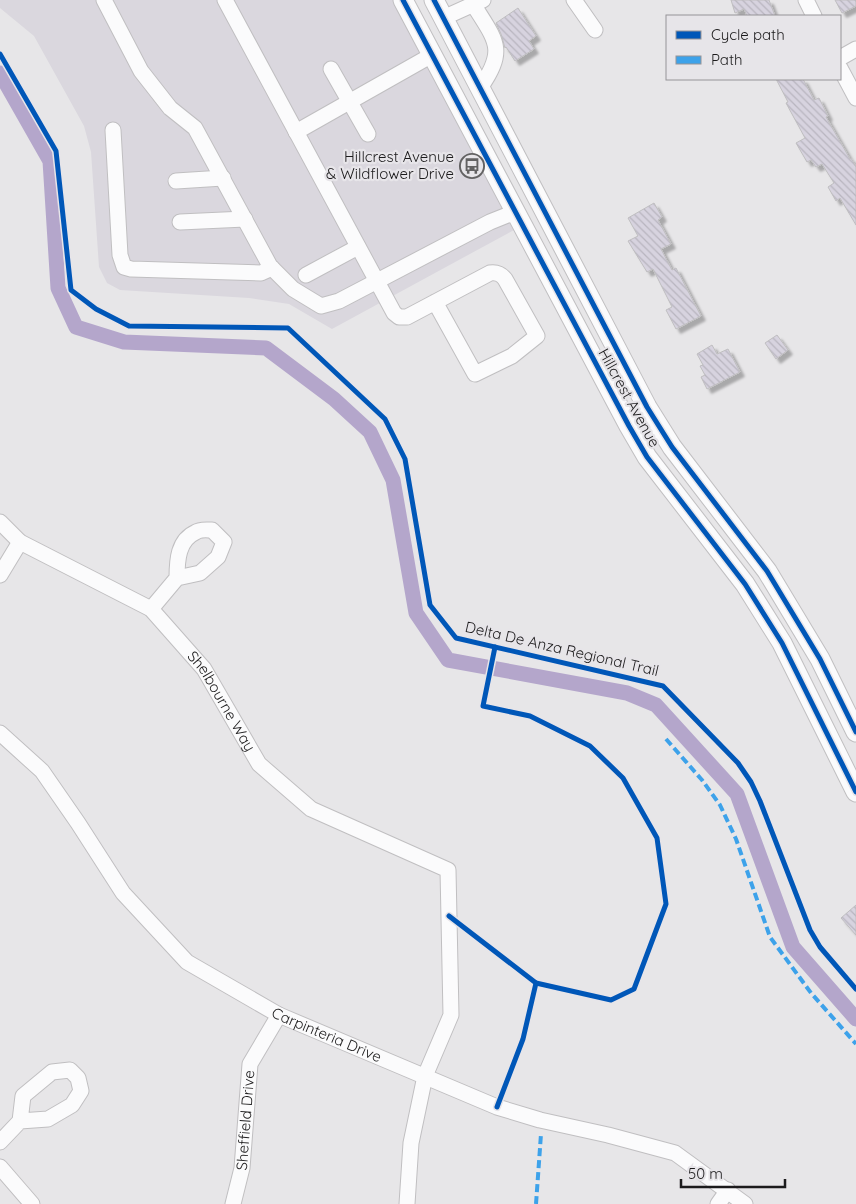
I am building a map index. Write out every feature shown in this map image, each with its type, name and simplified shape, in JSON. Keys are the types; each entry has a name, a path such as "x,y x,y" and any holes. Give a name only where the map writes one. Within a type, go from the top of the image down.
{"main road":[{"name":"Hillcrest Avenue","path":"403,0 604,380 648,457 745,584 782,643 856,792"},
{"name":"Hillcrest Avenue","path":"434,0 618,353 660,428 767,571 820,659 856,732"},
{"path":"515,212 529,215 538,222 556,251 583,283"}],"street":[{"path":"104,0 141,71 170,108 195,128 272,268 293,289 321,306 340,301 490,222 515,212"},
{"path":"226,0 394,313 399,317 407,317 435,302 490,273 495,272 506,279 537,336 512,356 475,374 435,302"},
{"path":"574,0 595,30"},
{"path":"806,0 814,15"},
{"path":"443,18 478,2 492,34 497,52 496,62 490,75 480,88"},
{"path":"841,57 856,49"},
{"path":"296,132 432,55"},
{"path":"331,69 368,134"},
{"path":"841,70 856,98"},
{"path":"113,130 120,256 124,267 131,270 261,273 272,268"},
{"path":"176,181 222,178"},
{"path":"180,222 245,219"},
{"path":"306,275 358,247"},
{"name":"Shelbourne Way","path":"0,522 20,542 151,609 204,669 259,764 311,809 448,870 451,1015 425,1076"},
{"path":"0,575 20,542"},
{"path":"151,609 177,578"},
{"name":"Carpinteria Drive","path":"0,733 42,771 123,893 187,962 279,1014 498,1106 540,1120 608,1135 675,1153 745,1204"},
{"name":"Sheffield Drive","path":"233,1204 242,1168 250,1064 279,1014"},
{"path":"408,1204 411,1143 425,1076"},
{"path":"0,1142 20,1121"},
{"path":"0,1167 32,1204"},
{"path":"718,1204 728,1190"}],"shaded area":[{"path":"0,0 394,0 514,230 332,329 289,304 249,298 120,290 107,283 99,267 91,152 84,126 34,36 0,8"}],"building":[{"path":"731,0 769,0 775,15 747,15 744,9 735,13"},
{"path":"835,0 856,0 856,6 842,13"},
{"path":"518,8 536,36 529,41 534,49 515,61 505,48 496,23"},
{"path":"777,80 804,80 814,100 819,98 828,116 826,117 856,167 856,225 840,198 836,201 828,187 834,183 822,164 816,167 811,160 807,162 796,143 805,138 786,103 788,102"},
{"path":"654,203 662,217 658,220 671,244 661,249 672,270 676,268 701,316 676,329 666,310 672,307 653,269 647,272 628,241 638,236 628,218"},
{"path":"777,335 788,350 776,359 765,343"},
{"path":"712,345 717,354 728,349 740,372 707,389 701,377 705,375 700,366 703,365 697,354"},
{"path":"856,905 856,935 841,918"}],"waterway":[{"path":"0,73 50,161 58,288 76,327 124,342 266,348 334,399 370,432 393,480 416,613 448,660 627,693 656,705 737,794 793,947 856,1019"}],"marked path":[{"path":"666,739 702,780 720,805 736,839 770,937 811,993 856,1044"},
{"path":"536,1204 541,1134"}],"cycle path":[{"path":"403,0 629,426 647,457 745,584 782,643 856,792"},
{"path":"434,0 647,407 672,447 767,571 820,659 856,732"},
{"name":"Delta De Anza Regional Trail","path":"0,54 56,151 71,290 96,309 129,326 288,328 385,419 405,459 430,605 456,638 663,686 738,763 751,782 810,930 820,947 856,989"},
{"name":"Delta De Anza Regional Trail","path":"449,916 536,983 611,1000 634,989 666,904 657,838 623,778 590,746 530,716 483,706 495,647"},
{"path":"497,1107 523,1039 536,983"}],"place":[{"name":"Hillcrest Avenue & Wildflower Drive","path":"472,166"}]}
